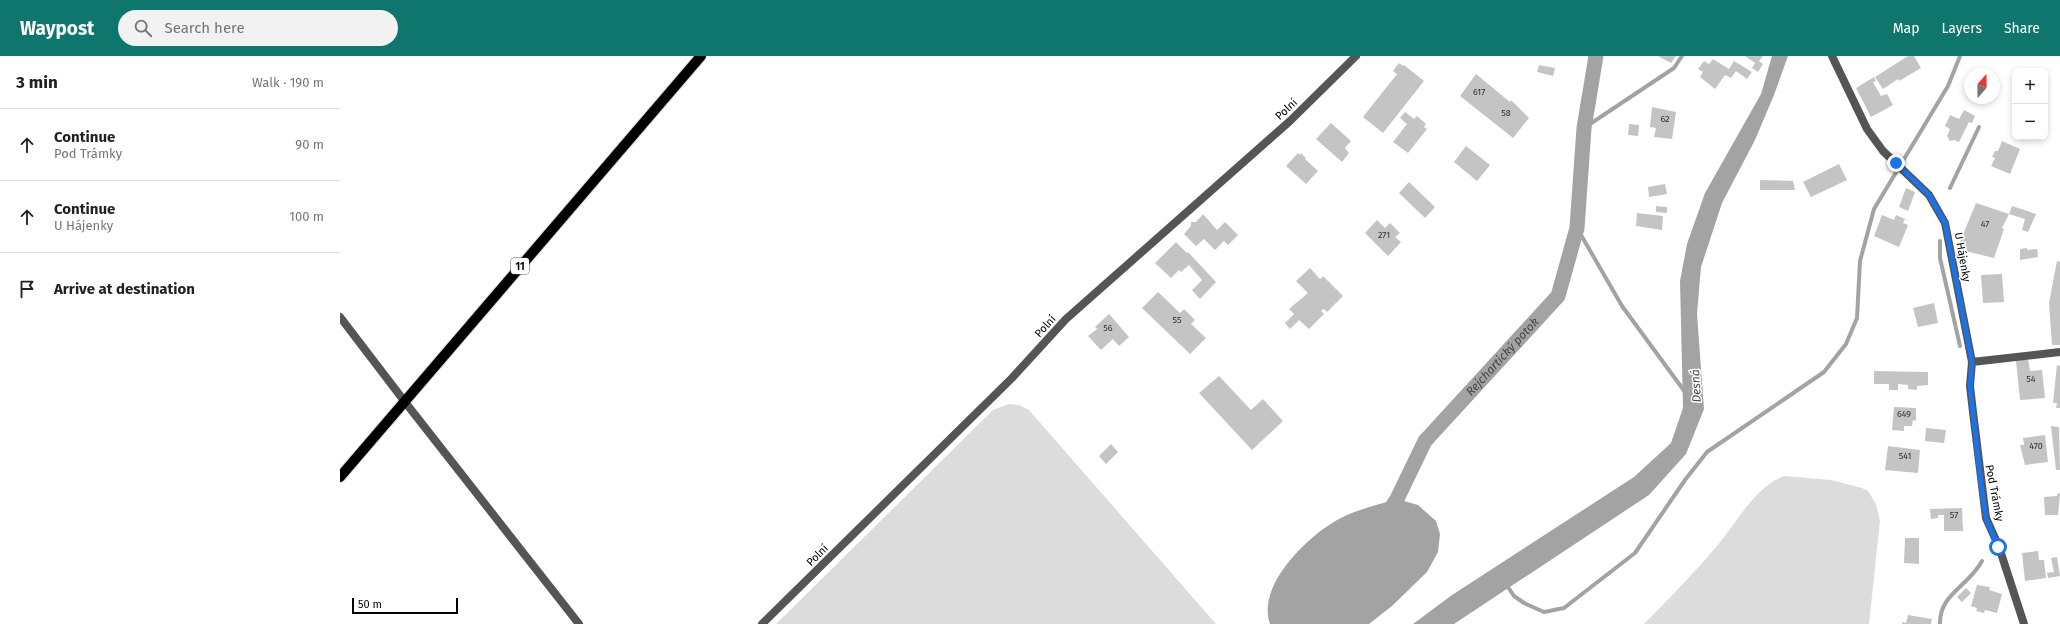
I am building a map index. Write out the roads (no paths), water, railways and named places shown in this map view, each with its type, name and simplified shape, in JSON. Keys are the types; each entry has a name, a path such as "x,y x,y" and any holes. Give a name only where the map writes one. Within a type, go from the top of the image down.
{"main road":[{"name":"11","path":"340,477 701,56"}],"street":[{"name":"Polní","path":"762,624 1012,378 1066,319 1290,121 1356,56"},
{"name":"U Hájenky","path":"1832,56 1867,129 1883,151 1929,195 1945,223 1972,362"},
{"path":"340,317 579,624"},
{"path":"1972,362 2060,352"},
{"name":"Pod Trámky","path":"1972,362 1970,386 1986,518 1998,547 2024,624"}],"water":[{"name":"Desná","path":"1772,56 1788,56 1774,95 1755,140 1722,203 1701,267 1697,314 1704,409 1686,454 1649,495 1454,624 1413,624 1452,595 1634,477 1671,443 1683,408 1680,281 1687,244 1705,193 1761,94"},
{"path":"1397,499 1418,505 1436,521 1440,534 1438,552 1427,572 1392,606 1369,624 1270,624 1268,609 1270,594 1277,579 1299,550 1325,528 1344,516"}],"waterway":[{"name":"Rejchartický potok","path":"1386,516 1397,499 1425,441 1558,296 1577,228 1584,128 1596,56"},
{"path":"1584,128 1674,68 1682,56"},
{"path":"1506,584 1514,596 1524,603 1544,612 1564,608 1635,553 1685,480 1707,452 1824,372 1846,344 1857,318 1860,261 1874,209 1948,86 1960,56"},
{"path":"1950,188 1979,127"},
{"name":"Desná","path":"1577,228 1622,306 1685,392"},
{"path":"1940,241 1940,258 1960,346"},
{"path":"1940,624 1941,614 1949,597 1970,577 1982,561"}]}
